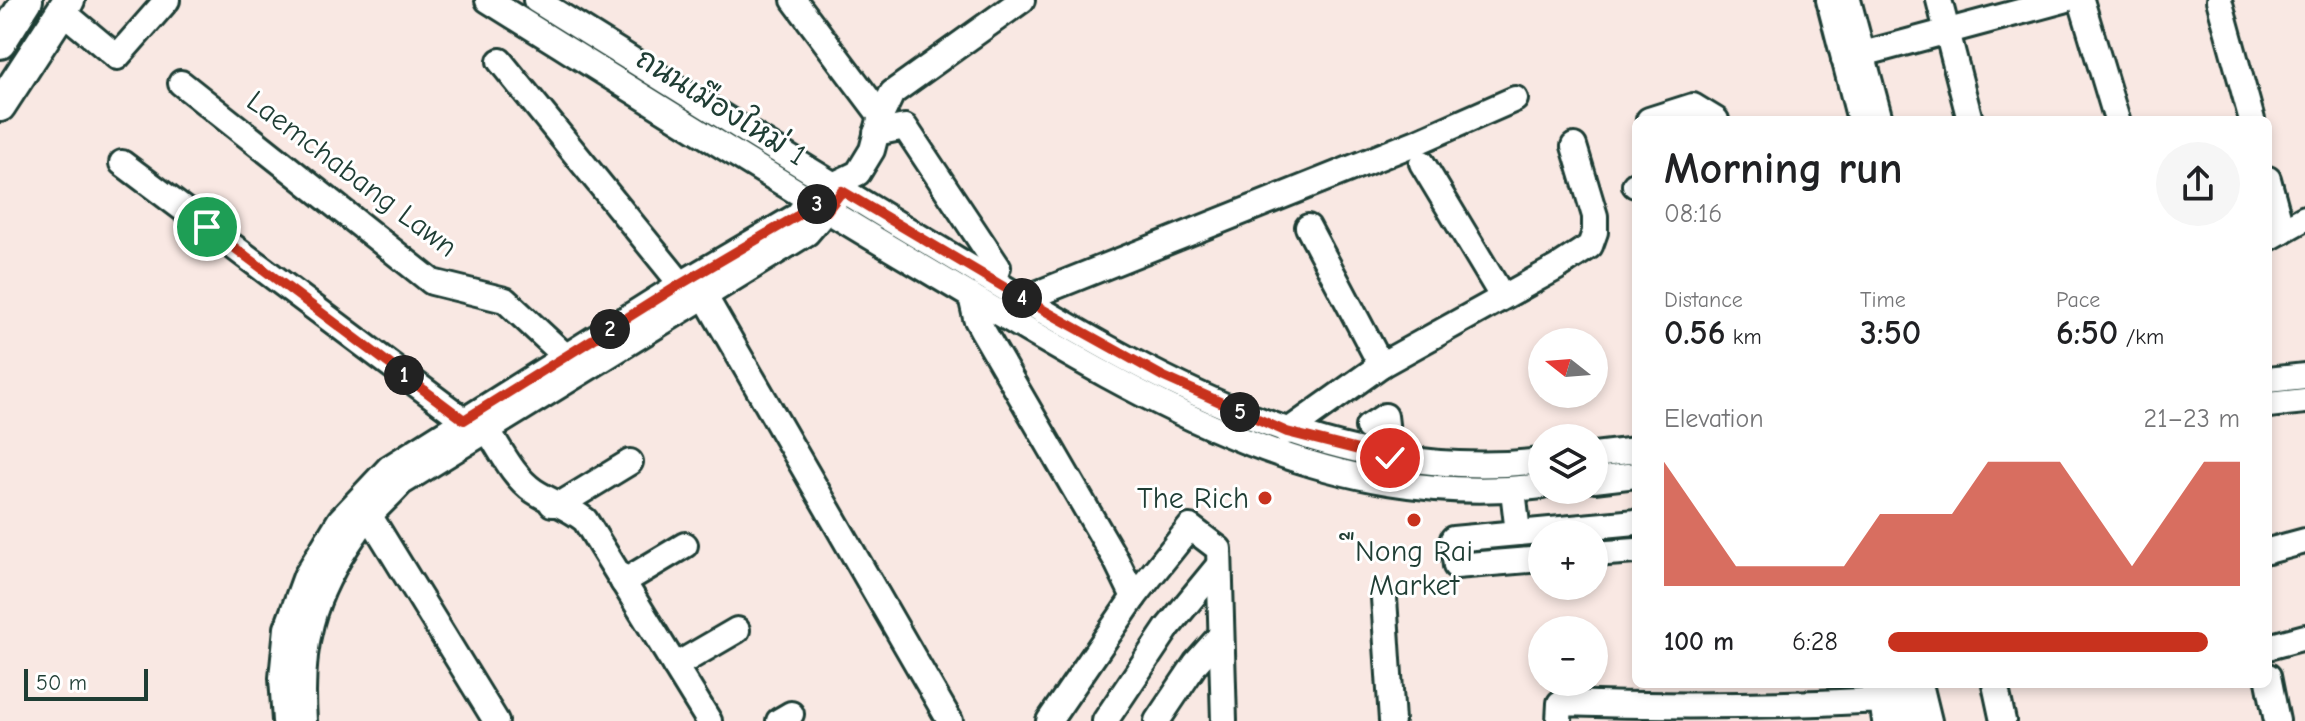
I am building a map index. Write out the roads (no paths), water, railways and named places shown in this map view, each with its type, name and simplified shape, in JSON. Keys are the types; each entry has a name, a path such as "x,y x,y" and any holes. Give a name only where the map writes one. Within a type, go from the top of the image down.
{"main road":[{"path":"0,43 27,0"},
{"path":"0,106 65,5"}],"street":[{"path":"65,5 117,57 167,0"},
{"name":"ถนนเมืองใหม่ 1","path":"488,0 819,206 1153,400 1232,437 1316,467 1385,483 1447,491 1528,488"},
{"name":"ถนนเมืองใหม่ 1","path":"536,0 833,185 1024,299 1164,377 1287,432 1390,458 1448,465 1528,463"},
{"path":"794,0 878,125"},
{"path":"568,367 704,295 807,233 833,185 858,173 872,150 878,125 892,93 1022,0"},
{"path":"1829,0 1853,57"},
{"path":"1848,0 1861,116"},
{"path":"1939,0 1969,116"},
{"path":"1853,57 2064,0"},
{"path":"2081,0 2116,116"},
{"path":"2219,0 2251,116"},
{"path":"500,61 681,284"},
{"name":"Laemchabang Lawn","path":"181,83 432,282 492,298 568,367"},
{"path":"1024,299 1417,142 1515,99"},
{"path":"1662,116 1693,106 1709,116"},
{"path":"878,125 905,127 998,267 993,281"},
{"path":"1287,432 1381,365 1590,246 1595,232 1595,216 1574,146"},
{"path":"122,163 476,428 535,492 585,520 709,721"},
{"path":"1422,163 1502,296"},
{"path":"285,721 282,678 287,628 306,576 340,520 365,508 681,284 819,206"},
{"path":"2272,211 2275,235 2305,218"},
{"path":"1308,227 1381,365"},
{"path":"704,295 950,721"},
{"path":"971,296 976,318 983,331 1116,560 1134,597"},
{"path":"2272,380 2305,376"},
{"path":"2272,405 2305,401"},
{"path":"1368,427 1385,416 1390,458"},
{"path":"1608,453 1632,450"},
{"path":"561,504 630,462"},
{"path":"1608,478 1632,475"},
{"path":"1513,490 1518,533"},
{"path":"304,721 301,678 306,633 323,585 356,532 365,508"},
{"path":"365,508 496,721"},
{"path":"1528,560 1456,566 1453,539 1632,522"},
{"path":"1049,721 1134,597 1190,527 1219,549 1224,721"},
{"path":"2272,550 2305,541"},
{"path":"623,582 685,545"},
{"path":"1608,553 1632,551"},
{"path":"1105,721 1168,627 1219,565"},
{"path":"1384,598 1392,721"},
{"path":"675,666 737,630"},
{"path":"1157,721 1196,663 1221,635"},
{"path":"2272,646 2305,637"},
{"path":"1899,688 1907,721"},
{"path":"1921,688 1929,721"},
{"path":"1996,688 2003,721"},
{"path":"2270,688 2277,721"},
{"path":"1559,721 1560,703 1663,714 1777,713 1882,700 1885,721"}],"place":[{"name":"The Rich","path":"1265,498"},
{"name":"ืNong Rai Market","path":"1414,520"}]}
